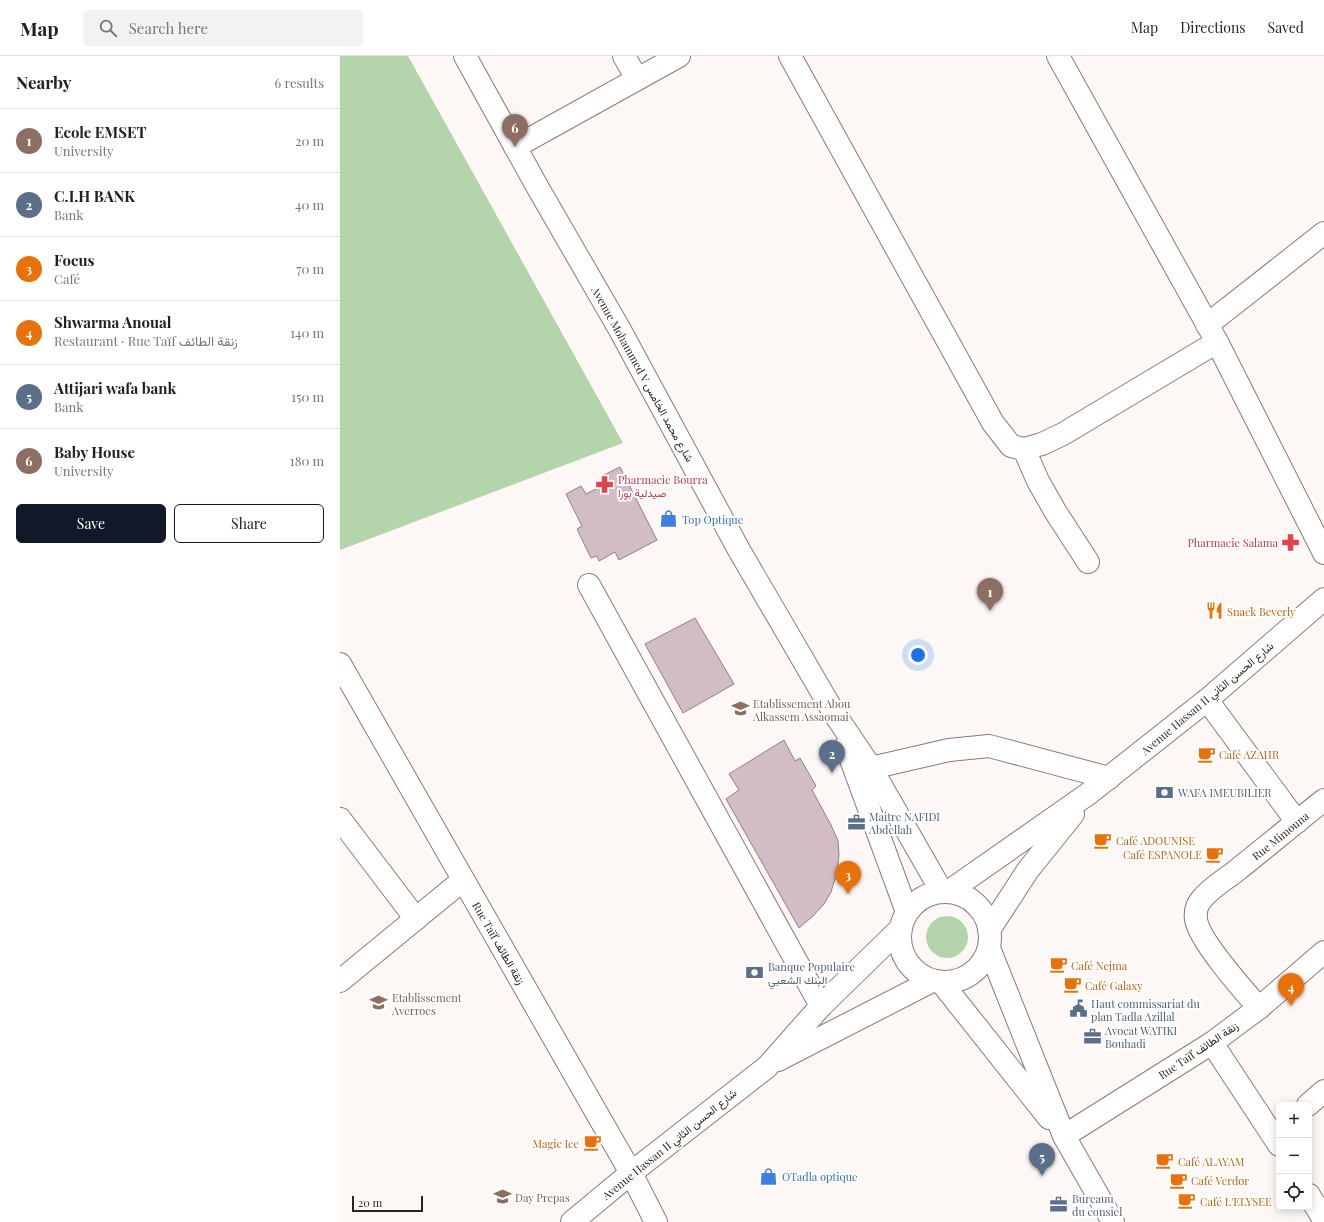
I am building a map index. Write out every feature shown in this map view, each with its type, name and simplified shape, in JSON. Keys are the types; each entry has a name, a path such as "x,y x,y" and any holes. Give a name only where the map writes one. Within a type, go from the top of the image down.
{"street":[{"name":"Avenue Mohammed V شارع محمد الخامس","path":"464,56 624,337 739,550 834,713"},
{"path":"624,56 637,79"},
{"path":"515,147 679,56"},
{"path":"790,56 993,423 1011,446 1024,449 1042,444 1063,434 1212,334 1324,233"},
{"path":"1058,56 1212,334 1324,553"},
{"path":"1024,449 1038,481 1088,562"},
{"path":"589,585 821,1006"},
{"name":"Avenue Hassan II شارع الحسن الثاني","path":"945,892 1109,778 1207,700 1324,599"},
{"name":"Rue Taïf زنقة الطائف","path":"340,664 631,1173 656,1222"},
{"path":"1207,700 1297,822"},
{"path":"834,713 871,768 945,892"},
{"path":"834,713 904,920"},
{"path":"871,768 949,750 989,746 1109,778"},
{"name":"Avenue Hassan II شارع الحسن الثاني","path":"989,939 1028,870 1088,794"},
{"name":"Rue Mimouna","path":"1259,1008 1234,979 1205,941 1196,921 1196,908 1200,900 1214,887 1235,872 1324,800"},
{"path":"340,820 416,919"},
{"path":"342,975 416,919 463,880"},
{"path":"989,939 984,960 976,970 966,978 953,982 936,982 920,975 906,960 903,955 900,942 904,920 917,902 929,895 945,892 959,895 970,900 979,908 985,918 989,939 1064,1136 1113,1222"},
{"name":"Avenue Hassan II شارع الحسن الثاني","path":"572,1222 631,1173 767,1066 821,1006 904,920"},
{"name":"Rue Taïf زنقة الطائف","path":"1064,1136 1212,1043 1259,1008 1324,952"},
{"path":"936,982 1064,1136"},
{"name":"Avenue Hassan II شارع الحسن الثاني","path":"767,1066 936,982"},
{"path":"1212,1043 1276,1136"},
{"path":"1311,1102 1324,1091"},
{"path":"1312,1200 1324,1220"}],"green space":[{"path":"340,56 408,56 623,443 340,550"},
{"path":"947,916 962,922 968,937 962,952 947,958 932,952 926,937 932,922"}],"building":[{"path":"620,467 657,540 619,560 615,552 599,561 597,556 591,558 577,529 582,526 566,494 581,486 586,494 604,485 600,477"},
{"path":"695,618 734,684 683,713 645,644"},
{"path":"784,740 795,761 800,758 816,786 812,790 838,841 839,855 837,872 831,892 824,904 799,928 726,799 739,790 729,774"}],"place":[{"name":"Baby House","path":"515,147"},
{"name":"Pharmacie Bourra صيدلية بورا","path":"605,485"},
{"name":"Top Optique","path":"669,519"},
{"name":"Pharmacie Salama","path":"1291,542"},
{"name":"Ecole EMSET","path":"990,611"},
{"name":"Snack Beverly","path":"1214,611"},
{"name":"Etablissement Abou Alkassem Assaomai","path":"740,709"},
{"name":"Café AZAHR","path":"1206,754"},
{"name":"C.I.H BANK","path":"832,773"},
{"name":"WAFA IMEUBILIER","path":"1165,792"},
{"name":"Maitre NAFIDI Abdellah","path":"856,822"},
{"name":"Café ADOUNISE","path":"1103,840"},
{"name":"Café ESPANOLE","path":"1215,854"},
{"name":"Focus","path":"848,894"},
{"name":"Café Nejma","path":"1058,965"},
{"name":"Banque Populaire البنك الشعبي","path":"755,972"},
{"name":"Café Galaxy","path":"1072,985"},
{"name":"Etablissement Averroes","path":"379,1003"},
{"name":"Shwarma Anoual","path":"1291,1006"},
{"name":"Haut commissariat du plan Tadla Azillal","path":"1078,1009"},
{"name":"Avocat WATIKI Bouhadi","path":"1092,1036"},
{"name":"Magic Ice","path":"592,1143"},
{"name":"Café ALAYAM","path":"1165,1161"},
{"name":"OTadla optique","path":"769,1176"},
{"name":"Attijari wafa bank","path":"1042,1176"},
{"name":"Café Verdor","path":"1178,1180"},
{"name":"Day Prepas","path":"502,1197"},
{"name":"Café L'ELYSEE","path":"1187,1201"},
{"name":"Bureauu du consiel","path":"1059,1204"}]}
